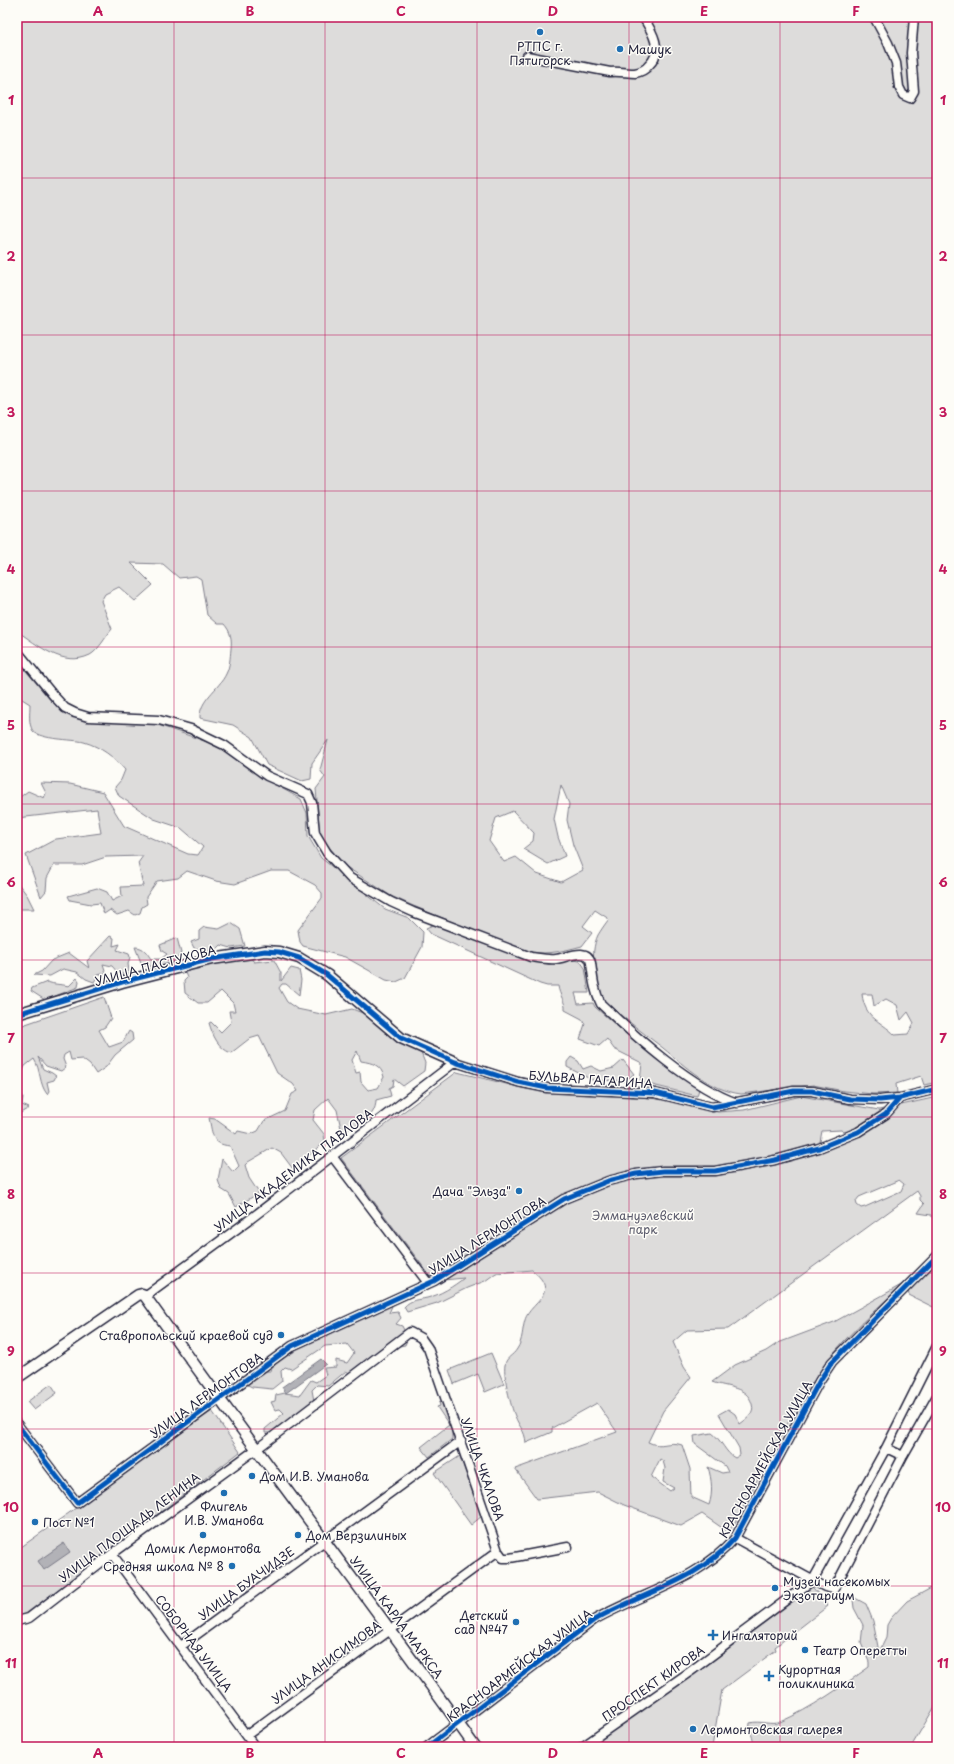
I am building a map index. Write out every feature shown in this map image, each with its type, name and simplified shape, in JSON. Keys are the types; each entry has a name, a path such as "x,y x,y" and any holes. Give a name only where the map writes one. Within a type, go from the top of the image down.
{"street":[{"path":"527,56 610,72 620,71 636,73 652,62 657,52 654,40 643,17"},
{"path":"874,17 888,43 896,63 899,87 903,95 910,98 914,91 911,53 914,17"},
{"path":"17,651 65,708 75,713 88,716 158,720 192,729 224,745 267,776 308,794 312,803 315,833 327,853 350,878 391,902 531,957 556,959 578,954 586,956 590,960 595,993 601,1004 694,1081 720,1097 737,1103"},
{"name":"УЛИЦА ПАСТУХОВА","path":"17,1014 122,982 212,959 265,951 290,954 299,958"},
{"name":"БУЛЬВАР ГАГАРИНА","path":"299,958 327,975 401,1038 455,1062 518,1082 547,1088 655,1093 712,1107 794,1091 812,1091 850,1100 900,1098 937,1089"},
{"name":"УЛИЦА АКАДЕМИКА ПАВЛОВА","path":"17,1378 142,1296 332,1156 455,1062"},
{"name":"УЛИЦА ЛЕРМОНТОВА","path":"17,1424 77,1503 292,1346 448,1273 564,1199 608,1181 636,1174 664,1171 715,1171 775,1160 819,1148 858,1132 886,1114 900,1098"},
{"path":"332,1156 428,1283"},
{"name":"КРАСНОАРМЕЙСКАЯ УЛИЦА","path":"427,1747 594,1620 611,1610 690,1576 711,1561 735,1538 820,1380 832,1362 937,1256"},
{"name":"УЛИЦА КАРЛА МАРКСА","path":"142,1296 391,1630 475,1747"},
{"name":"УЛИЦА ЧКАЛОВА","path":"255,1449 410,1332 421,1338 428,1348 498,1551"},
{"name":"ПРОСПЕКТ КИРОВА","path":"582,1747 691,1671 813,1580 886,1448 937,1346"},
{"path":"813,1580 829,1589 834,1589 838,1584 903,1456 937,1396"},
{"name":"УЛИЦА БУАЧИДЗЕ","path":"181,1646 461,1441"},
{"path":"886,1448 903,1456"},
{"name":"УЛИЦА ПЛОЩАДЬ ЛЕНИНА","path":"17,1621 29,1618 112,1554 255,1449"},
{"name":"КРАСНОАРМЕЙСКАЯ УЛИЦА","path":"735,1538 813,1580"},
{"path":"498,1551 503,1558 510,1558 568,1548"},
{"name":"УЛИЦА АНИСИМОВА","path":"247,1736 498,1551"},
{"name":"СОБОРНАЯ УЛИЦА","path":"112,1554 255,1747"}],"green space":[{"path":"17,17 937,17 937,1082 924,1085 921,1076 896,1084 897,1093 873,1094 844,1091 813,1085 741,1094 719,1088 699,1077 605,1002 598,987 593,960 595,943 598,935 609,919 595,910 583,926 592,933 582,946 544,953 529,952 520,950 391,896 345,866 320,836 316,789 325,777 320,770 328,740 312,763 311,779 302,781 267,765 252,737 233,725 200,718 206,700 223,679 227,671 230,662 231,642 230,633 224,624 217,624 207,615 201,579 196,576 179,578 163,564 131,563 153,585 135,601 119,587 105,594 101,601 112,629 99,647 90,655 70,659 61,657 42,648 17,631","holes":["561,785 569,804 567,820 573,845 583,870 561,882 537,874 516,857 504,862 489,841 496,818 513,811 534,833 533,841 523,849 548,864 565,856 558,837 554,819","862,994 872,994 874,1006 886,999 897,1005 901,1020 908,1012 914,1023 908,1034 895,1035 874,1018 866,1009"]},
{"path":"17,660 51,701 68,715 87,720 155,724 219,746 274,784 301,799 307,813 308,836 321,858 385,909 409,918 423,932 422,947 405,978 396,982 386,980 345,957 303,946 300,942 298,930 322,898 322,893 315,885 289,871 271,871 235,884 216,881 187,871 178,878 157,881 146,897 147,904 142,907 140,913 135,915 129,911 117,915 110,910 104,914 100,903 91,904 70,900 68,896 97,888 107,892 112,901 122,896 121,887 143,886 138,863 143,856 106,857 82,865 54,865 47,878 46,891 41,897 26,855 56,839 101,833 97,809 17,818 17,793 20,797 28,791 44,798 46,793 41,783 70,784 103,792 124,826 188,854 198,855 203,847 181,828 154,819 119,796 115,787 121,780 125,770 107,753 84,742 49,738 33,731 30,721 30,704 22,699 17,699"},
{"path":"17,882 27,895 34,909 19,909 17,907"},
{"path":"231,923 240,929 245,946 231,948 221,945 213,953 205,949 201,950 194,948 191,942 199,939 199,931 204,927 219,929"},
{"path":"435,924 534,962 568,960 580,961 585,968 589,993 575,993 578,1004 593,1003 595,1007 647,1052 699,1089 697,1096 640,1082 642,1063 614,1049 607,1039 599,1046 580,1039 585,1024 582,1019 565,1010 558,986 547,986 540,984 431,934 426,928"},
{"path":"110,936 114,938 113,946 120,944 117,950 129,954 129,971 125,974 119,974 112,966 103,964 106,973 98,975 94,982 86,979 77,972 63,969 50,976 34,975 42,971 52,960 69,953 89,968 87,961"},
{"path":"177,938 181,953 173,962 169,965 159,967 142,965 135,947 143,949 151,959 161,959 167,954 162,951 160,945"},
{"path":"249,956 254,962 274,960 281,973 281,981 291,968 299,970 301,980 299,995 286,984 282,984 279,988 287,1002 297,1009 326,1015 352,1009 368,1015 421,1053 425,1063 424,1071 403,1086 394,1079 393,1086 389,1088 391,1096 376,1100 373,1112 365,1120 342,1133 337,1110 328,1098 315,1110 313,1120 324,1134 325,1142 293,1169 281,1153 272,1148 248,1162 245,1165 249,1178 259,1193 236,1207 229,1194 221,1189 218,1180 222,1159 233,1172 239,1166 230,1146 219,1143 214,1138 209,1118 215,1119 236,1134 238,1131 251,1134 258,1131 264,1121 285,1111 292,1094 298,1091 293,1084 277,1073 259,1036 249,1039 231,1053 219,1045 214,1037 209,1023 211,1022 221,1032 231,1022 229,1011 235,1011 233,1003 221,991 207,1003 198,1003 185,993 184,981 187,978 184,970","holes":["357,1051 361,1061 376,1065 383,1073 384,1077 378,1088 368,1090 361,1082 360,1072 356,1073 352,1060"]},
{"path":"77,978 79,981 78,987 45,1000 31,991 32,988 47,982 69,986"},
{"path":"104,997 111,1018 105,1027 99,1030 109,1047 123,1042 129,1031 132,1033 133,1040 115,1055 106,1067 96,1074 90,1065 82,1059 71,1060 69,1052 64,1055 63,1059 66,1067 61,1071 46,1066 38,1057 43,1069 56,1076 54,1080 47,1082 49,1091 47,1094 44,1090 34,1059 25,1066 17,1083 17,1027"},
{"path":"571,1057 578,1061 583,1069 591,1066 601,1071 614,1068 623,1060 634,1074 625,1081 592,1080 567,1067 567,1062"},
{"name":"Эммануэлевский парк","path":"457,1072 527,1089 532,1088 560,1093 612,1093 673,1101 718,1112 744,1110 801,1096 879,1110 937,1097 937,1225 931,1215 918,1213 924,1204 920,1200 920,1196 917,1191 728,1329 687,1330 673,1342 684,1367 691,1377 663,1411 648,1442 657,1445 673,1443 682,1445 690,1469 691,1497 709,1505 712,1486 708,1467 722,1473 728,1472 725,1466 695,1444 694,1436 712,1433 735,1458 740,1455 739,1448 719,1414 728,1409 735,1414 740,1424 750,1416 753,1410 752,1404 746,1394 736,1388 712,1382 735,1365 766,1351 778,1343 834,1322 903,1284 849,1336 818,1374 792,1416 733,1526 728,1532 702,1514 681,1526 624,1505 598,1492 537,1499 515,1469 617,1432 597,1403 552,1428 552,1432 526,1443 510,1399 506,1383 505,1365 507,1360 519,1346 525,1320 528,1314 542,1297 544,1285 541,1278 532,1270 496,1273 485,1281 437,1303 407,1312 404,1307 409,1302 437,1295 464,1278 434,1281 341,1158","holes":["841,1130 847,1134 819,1147 822,1131","899,1180 904,1184 901,1191 865,1207 861,1208 857,1205 856,1201 859,1197","660,1459 663,1461 665,1468 663,1482 674,1488 670,1491 651,1477"]},
{"path":"17,1088 23,1097 22,1105 29,1108 17,1115"},
{"path":"937,1258 937,1308 909,1295 908,1290"},
{"path":"388,1304 392,1306 389,1313 398,1312 401,1318 396,1324 402,1326 408,1338 405,1345 389,1348 387,1357 382,1355 353,1375 346,1371 328,1386 317,1385 312,1390 314,1401 309,1408 270,1433 265,1433 265,1429 284,1413 280,1409 275,1410 271,1402 275,1401 276,1395 285,1393 300,1395 311,1380 316,1382 326,1375 324,1368 336,1367 336,1360 347,1363 354,1353 347,1344 325,1346 291,1369 285,1367 281,1371 282,1381 272,1389 252,1387 244,1383 260,1371 271,1371 273,1362 294,1352 297,1346 317,1336 328,1335 357,1317"},
{"path":"491,1353 504,1384 485,1392 478,1374 454,1384 449,1370"},
{"path":"51,1384 57,1393 34,1410 27,1402"},
{"path":"442,1401 452,1432 452,1439 429,1457 421,1447 449,1425 437,1407 440,1406 439,1402"},
{"path":"212,1411 240,1452 24,1615 17,1617 17,1550"},
{"path":"460,1456 482,1516 471,1525 434,1473"},
{"path":"809,1583 828,1606 775,1647 776,1650 722,1690 712,1747 585,1747"},
{"path":"937,1585 937,1703 911,1747 753,1747 750,1723 780,1722 826,1697 869,1667 869,1662 861,1643 863,1625 854,1608 853,1600 855,1598 866,1604 873,1621 879,1652 886,1638 887,1625 891,1618 907,1601"}],"shaded area":[{"path":"321,1359 326,1364 286,1393 282,1387"},
{"path":"64,1543 70,1552 44,1570 38,1561"}],"cycle path":[{"path":"17,1014 122,982 212,959 265,951 279,952 299,958 327,975 401,1038 455,1062 518,1082 547,1088 655,1093 712,1107 794,1091 812,1091 850,1099 880,1100 900,1098 937,1089"},
{"path":"17,1424 77,1503 292,1346 434,1281 564,1199 608,1181 636,1174 663,1171 715,1171 775,1160 819,1148 858,1132 886,1114 900,1098"},
{"path":"427,1747 594,1620 687,1576 720,1553 735,1538 820,1380 832,1362 937,1256"}],"place":[{"name":"РТПС г. Пятигорск","path":"540,32"},
{"name":"Машук","path":"620,49"},
{"name":"Дача \"Эльза\"","path":"519,1191"},
{"name":"Ставропольский краевой суд","path":"281,1335"},
{"name":"Дом И.В. Уманова","path":"252,1476"},
{"name":"Флигель И.В. Уманова","path":"224,1493"},
{"name":"Пост №1","path":"35,1522"},
{"name":"Домик Лермонтова","path":"203,1535"},
{"name":"Дом Верзилиных","path":"298,1535"},
{"name":"Средняя школа № 8","path":"232,1566"},
{"name":"Музей насекомых Экзотариум","path":"775,1588"},
{"name":"Детский сад №47","path":"516,1622"},
{"name":"Ингаляторий","path":"713,1635"},
{"name":"Театр Оперетты","path":"805,1650"},
{"name":"Курортная поликлиника","path":"769,1676"},
{"name":"Лермонтовская галерея","path":"693,1729"}]}
